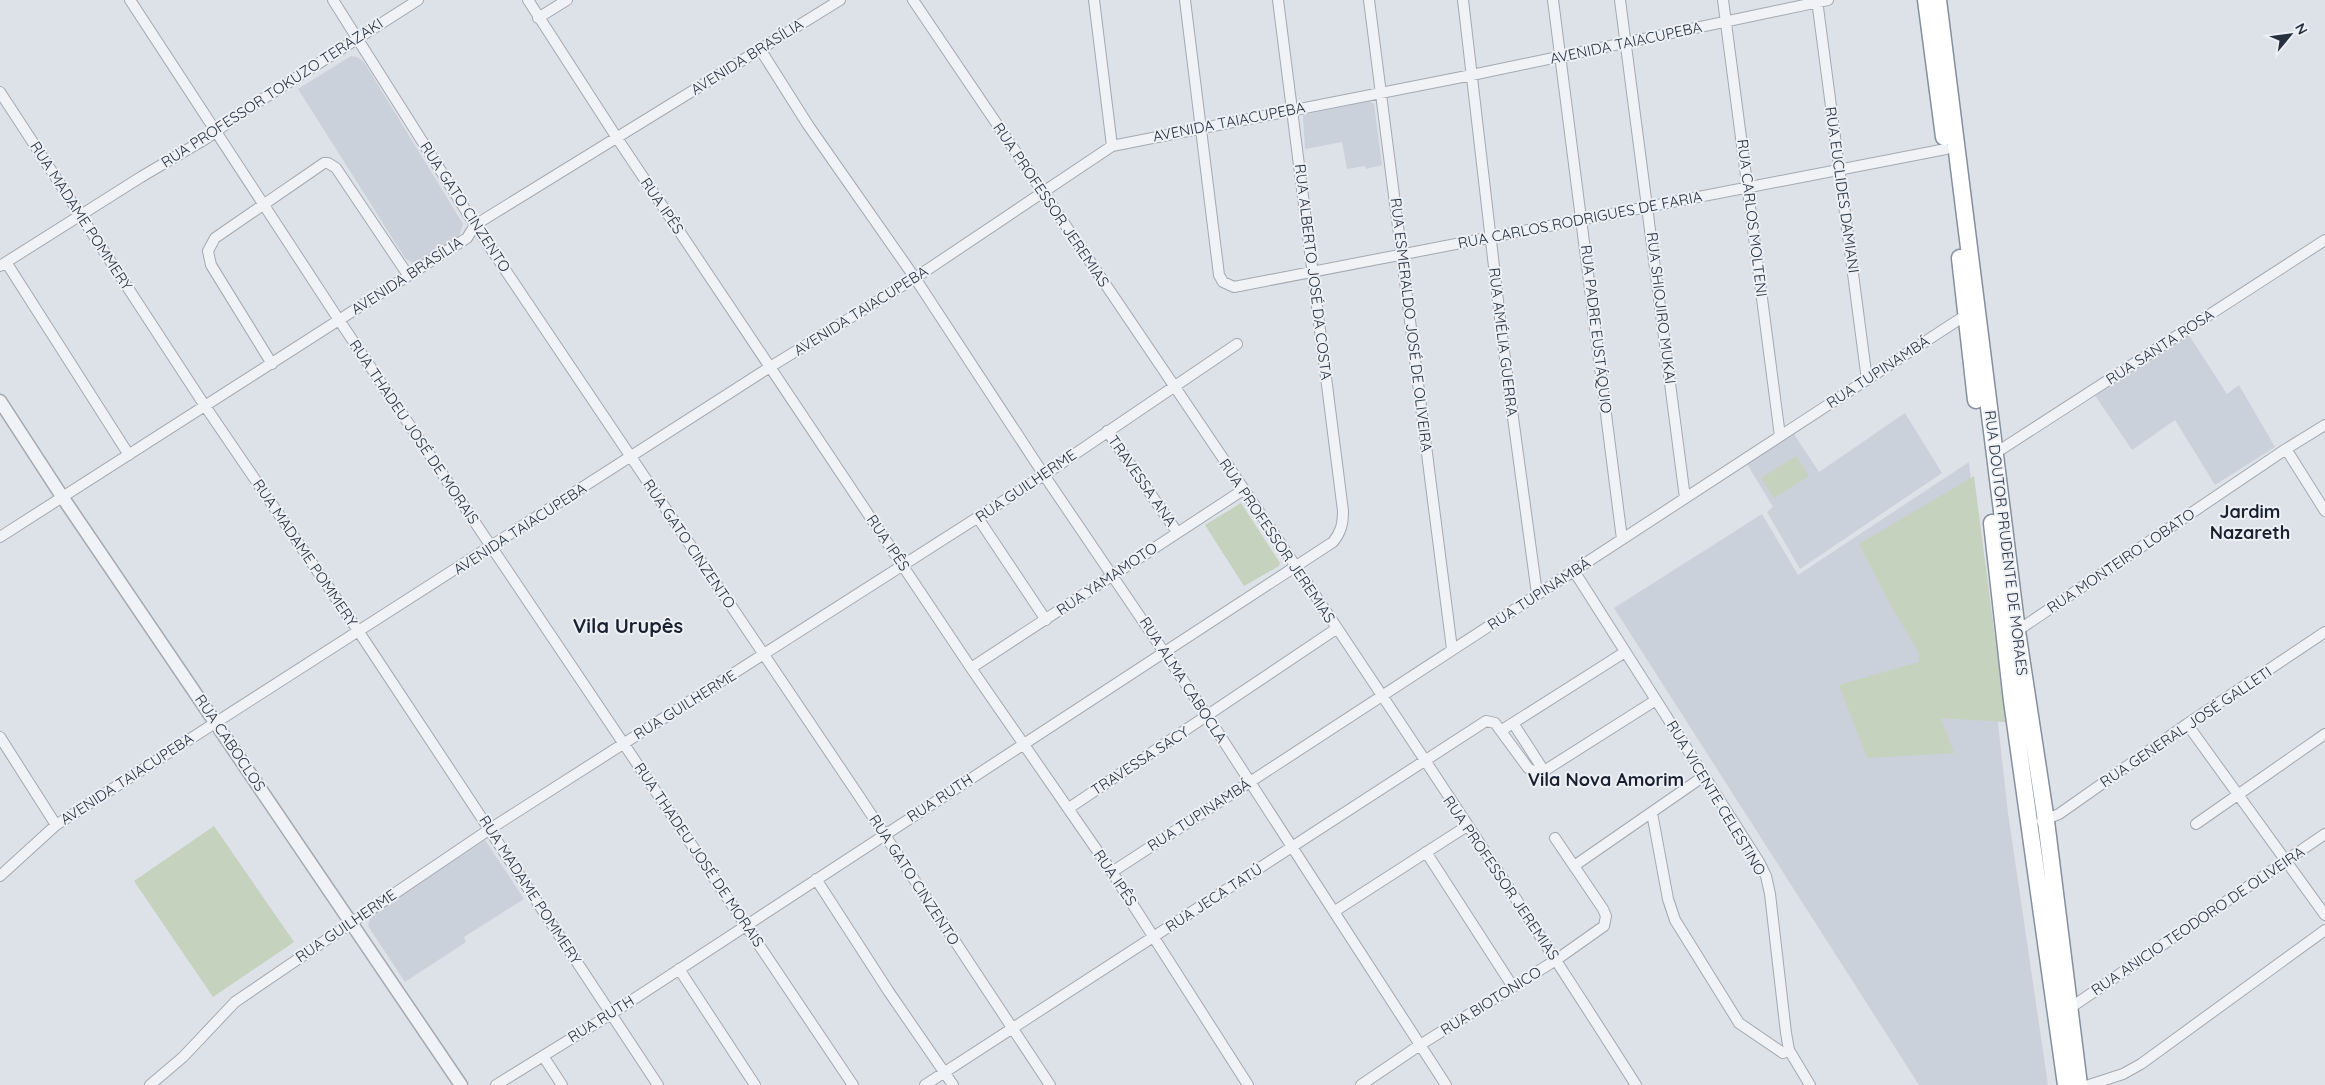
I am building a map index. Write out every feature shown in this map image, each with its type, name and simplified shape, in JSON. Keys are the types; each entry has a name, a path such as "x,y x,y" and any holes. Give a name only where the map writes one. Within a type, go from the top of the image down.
{"highway":[{"name":"RUA DOUTOR PRUDENTE DE MORAES","path":"1926,0 1956,225 1994,454 2017,632 2046,821 2079,1085"},
{"name":"RUA DOUTOR PRUDENTE DE MORAES","path":"1938,0 1973,276 1971,312 2012,701 2066,1085"},
{"path":"1956,225 1961,236 1965,261 1973,276"}],"street":[{"name":"RUA THADEU JOSÉ DE MORAIS","path":"130,0 339,320 853,1085"},
{"name":"RUA GATO CINZENTO","path":"333,0 475,225 884,834 1050,1085"},
{"name":"RUA PROFESSOR TOKUZO TERAZAKI","path":"3,264 217,132 247,109 357,37 418,0"},
{"name":"RUA IPÊS","path":"528,0 616,138 971,668 1112,872 1248,1085"},
{"path":"538,18 567,0"},
{"name":"AVENIDA BRASÍLIA","path":"0,537 467,238 475,225 840,0"},
{"name":"RUA PROFESSOR JEREMIAS","path":"913,0 1381,696 1556,960 1636,1085"},
{"path":"1094,0 1112,146"},
{"path":"1185,0 1201,127"},
{"name":"RUA ALBERTO JOSÉ DA COSTA","path":"1278,0 1343,511 1343,525 1339,535 1332,542"},
{"name":"RUA ESMERALDO JOSÉ DE OLIVEIRA","path":"1369,0 1452,649"},
{"name":"RUA AMÉLIA GUERRA","path":"1463,0 1491,238 1537,594"},
{"name":"RUA PADRE EUSTÁQUIO","path":"1553,0 1622,539"},
{"name":"RUA SHIOJIRO MUKAI","path":"1620,0 1685,498"},
{"name":"RUA CARLOS MOLTENI","path":"1723,0 1780,436"},
{"name":"AVENIDA TAIACUPEBA","path":"0,876 56,825 216,721 631,458 770,367 915,278 1112,146 1561,57 1828,0"},
{"name":"RUA EUCLIDES DAMIANI","path":"1817,1 1867,380"},
{"name":"RUA ALMA CABOCLA","path":"760,49 808,125 915,278 1044,476 1208,716 1248,782 1335,911 1446,1085"},
{"name":"RUA MADAME POMMERY","path":"0,92 205,406 359,632 658,1085"},
{"name":"RUA CARLOS RODRIGUES DE FARIA","path":"1201,127 1219,275 1223,282 1234,287 1946,149"},
{"path":"272,364 208,258 210,244 215,238 324,163 332,165 408,275"},
{"name":"RUA SANTA ROSA","path":"1994,454 2325,240"},
{"path":"3,264 129,455"},
{"name":"RUA TUPINAMBÁ","path":"1112,872 1971,312"},
{"name":"RUA GUILHERME","path":"150,1085 183,1057 235,1002 490,829 1044,476 1236,344"},
{"name":"RUA CABOCLOS","path":"0,400 63,498 461,1085"},
{"name":"RUA MONTEIRO LOBATO","path":"2017,632 2286,449 2325,425"},
{"name":"TRAVESSA ANA","path":"1107,431 1177,532"},
{"path":"2286,449 2325,511"},
{"name":"RUA YAMAMOTO","path":"971,668 1243,490"},
{"path":"978,518 1046,620"},
{"name":"RUA RUTH","path":"496,1085 610,1014 1165,653 1332,542"},
{"name":"RUA VICENTE CELESTINO","path":"1574,571 1759,862 1766,876 1789,1050"},
{"name":"TRAVESSA SACY","path":"1069,808 1336,629"},
{"name":"RUA GENERAL JOSÉ GALLETI","path":"2046,821 2060,814 2186,724 2325,632"},
{"path":"1625,652 1502,730 1528,768 1537,772 1544,770 1656,700"},
{"name":"RUA JECA TATÚ","path":"925,1085 1486,721 1495,723 1502,730"},
{"path":"1513,724 1544,770"},
{"path":"2186,724 2325,915"},
{"path":"2196,824 2325,734"},
{"path":"0,737 56,825"},
{"path":"1555,838 1574,866 1704,776"},
{"path":"1652,813 1668,899 1675,920 1684,937 1739,1022 1782,1053 1789,1050 1810,1085"},
{"path":"2029,820 2046,821"},
{"path":"1335,911 1466,826"},
{"name":"RUA ANICIO TEODORO DE OLIVEIRA","path":"2070,1008 2325,834"},
{"path":"1426,852 1513,987"},
{"name":"RUA BIOTONICO","path":"1362,1085 1420,1045 1556,960 1604,926 1606,916 1603,909 1574,866"},
{"path":"816,879 884,985 953,1085"},
{"path":"2089,1085 2124,1074 2141,1064 2325,930"},
{"path":"679,969 755,1085"},
{"path":"542,1056 562,1085"}],"shaded area":[{"path":"351,56 357,57 364,62 463,224 459,236 420,261 412,263 405,258 298,89"},
{"path":"1370,101 1374,104 1382,165 1366,169 1365,166 1347,169 1342,142 1305,149 1303,115"},
{"path":"2187,332 2227,394 2239,385 2275,447 2215,485 2175,420 2132,450 2094,394"},
{"path":"1905,413 1942,473 1800,569 1767,512 1773,507 1747,464 1794,434 1819,472"},
{"path":"1969,462 2008,813 2048,1085 1919,1085 1614,608 1762,514 1798,575"},
{"path":"485,840 524,899 464,937 466,942 405,982 368,926 371,915"}],"green space":[{"path":"1796,456 1809,476 1774,498 1761,478"},
{"path":"1974,476 2006,722 1941,718 1954,753 1867,758 1839,685 1919,662 1919,653 1891,606 1859,544"},
{"path":"1241,503 1280,563 1279,566 1244,586 1205,525"},
{"path":"214,826 294,942 213,997 134,881"}],"district":[{"name":"Jardim Nazareth","path":"2250,522"},
{"name":"Vila Urupês","path":"628,626"},
{"name":"Vila Nova Amorim","path":"1606,780"}]}
